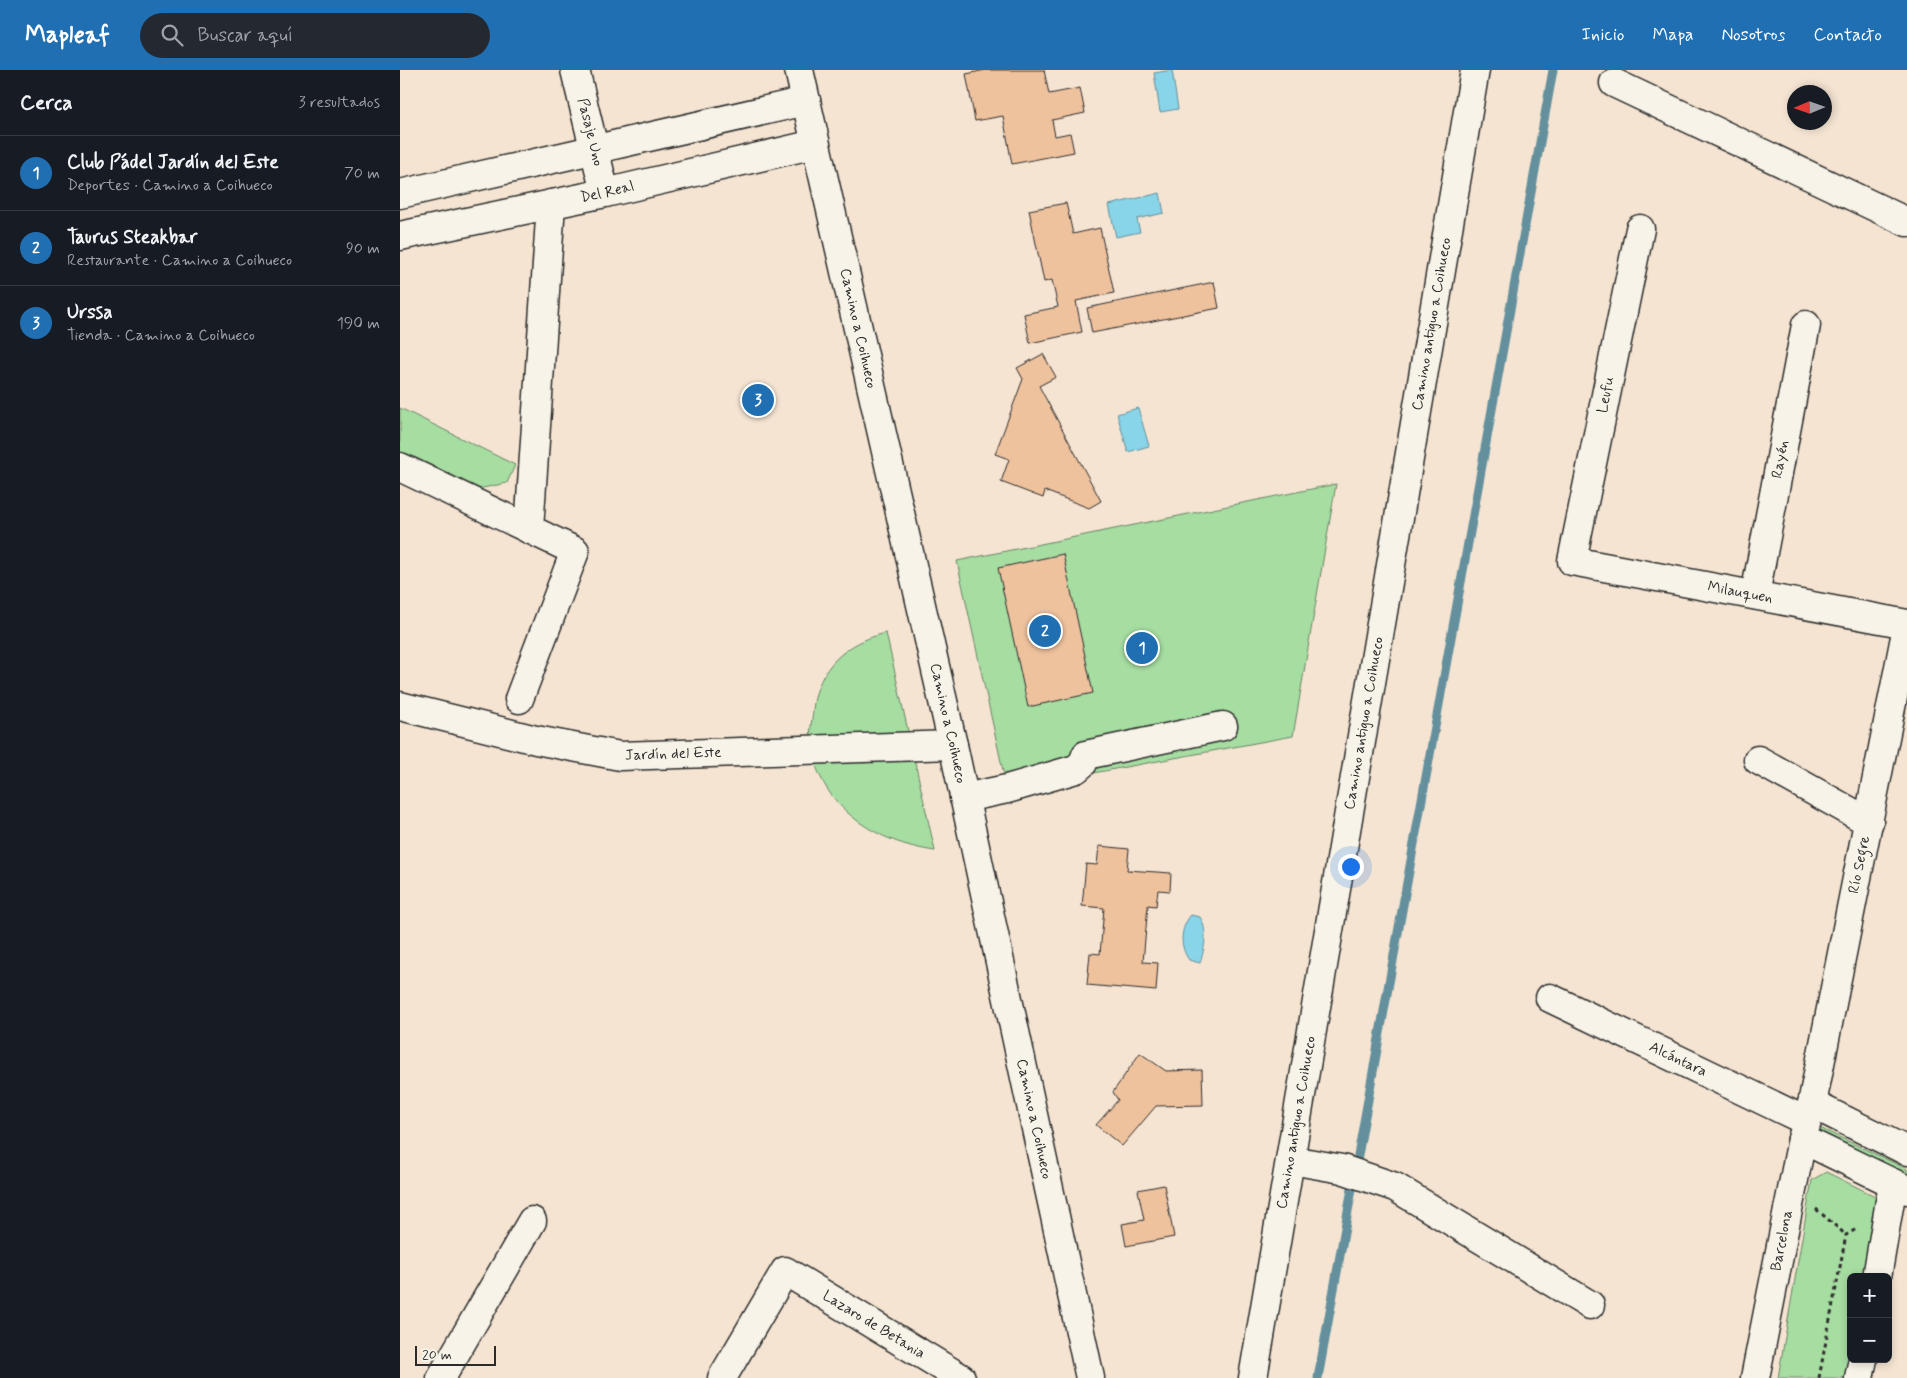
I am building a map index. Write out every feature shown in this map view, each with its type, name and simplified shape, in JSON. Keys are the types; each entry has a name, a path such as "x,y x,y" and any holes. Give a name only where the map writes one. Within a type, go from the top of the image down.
{"street":[{"name":"Pasaje Uno","path":"575,70 605,193"},
{"name":"Camino a Coihueco","path":"799,70 953,745 1090,1378"},
{"name":"Camino antiguo a Coihueco","path":"1253,1378 1475,70"},
{"path":"1614,83 1907,222"},
{"path":"400,194 806,101"},
{"name":"Del Real","path":"400,236 605,193 815,144"},
{"path":"529,529 551,204"},
{"name":"Leufu","path":"1572,561 1640,229"},
{"name":"Rayén","path":"1754,595 1806,325"},
{"path":"401,471 576,552 519,699"},
{"name":"Milauquen","path":"1572,561 1907,625"},
{"name":"Río Segre","path":"1806,1121 1869,822 1897,728 1907,625"},
{"name":"Jardín del Este","path":"400,706 536,740 620,756 953,745"},
{"path":"964,798 1007,789 1076,769 1084,764 1086,755 1223,726"},
{"path":"1758,760 1869,822"},
{"name":"Alcántara","path":"1550,998 1806,1121 1900,1186"},
{"name":"Alcántara","path":"1806,1121 1907,1151"},
{"name":"Barcelona","path":"1755,1378 1806,1121"},
{"path":"1291,1160 1342,1169 1395,1187 1590,1305"},
{"path":"1878,1273 1889,1211 1900,1186"},
{"path":"441,1378 532,1221"},
{"name":"Lazaro de Betania","path":"722,1378 785,1271 961,1378"},
{"path":"1859,1378 1861,1363"}],"path":[{"path":"1811,1206 1846,1235"},
{"path":"1846,1235 1889,1211"},
{"path":"1819,1378 1846,1235"}],"green space":[{"path":"400,408 515,465 507,483 473,490 400,454"},
{"path":"1336,484 1293,736 1007,789 957,561"},
{"path":"886,633 935,851 913,847 892,840 873,831 855,819 839,804 826,787 817,767 811,745 810,736 816,695 820,682 827,670 846,650 872,637"},
{"path":"1820,1128 1907,1169 1907,1178 1816,1135"},
{"path":"1826,1172 1879,1198 1866,1273 1847,1273 1847,1363 1850,1363 1847,1378 1778,1378 1812,1180"}],"water":[{"path":"1172,70 1178,109 1160,112 1154,73"},
{"path":"1160,193 1164,213 1137,219 1140,232 1116,237 1109,205"},
{"path":"1138,408 1149,446 1128,452 1117,414"},
{"path":"1191,915 1200,917 1203,922 1205,933 1200,963 1189,960 1182,943 1183,931"}],"building":[{"path":"986,70 1044,70 1049,94 1080,88 1085,113 1052,120 1055,136 1070,133 1074,152 1012,164 1003,116 975,121 966,74"},
{"path":"1066,203 1073,234 1100,228 1114,293 1076,301 1082,332 1030,343 1024,314 1058,307 1052,280 1044,282 1029,210"},
{"path":"1214,282 1219,308 1092,333 1087,308"},
{"path":"1043,354 1056,377 1039,386 1101,501 1089,508 1045,491 1043,498 1001,482 1009,459 995,454 1023,379 1017,368"},
{"path":"1063,554 1093,693 1028,707 998,568"},
{"path":"1099,846 1129,849 1127,870 1171,873 1170,891 1158,890 1156,906 1148,905 1143,962 1158,963 1156,991 1087,985 1090,953 1100,954 1104,908 1082,906 1086,864 1097,865"},
{"path":"1140,1053 1166,1071 1202,1070 1203,1105 1156,1106 1122,1146 1096,1125 1118,1100 1113,1092"},
{"path":"1164,1185 1174,1237 1126,1246 1122,1224 1144,1220 1138,1190"}],"waterway":[{"path":"1318,1378 1553,70"}],"place":[{"name":"Urssa","path":"758,400"},
{"name":"Taurus Steakbar","path":"1045,631"},
{"name":"Club Pádel Jardín del Este","path":"1142,648"}]}
